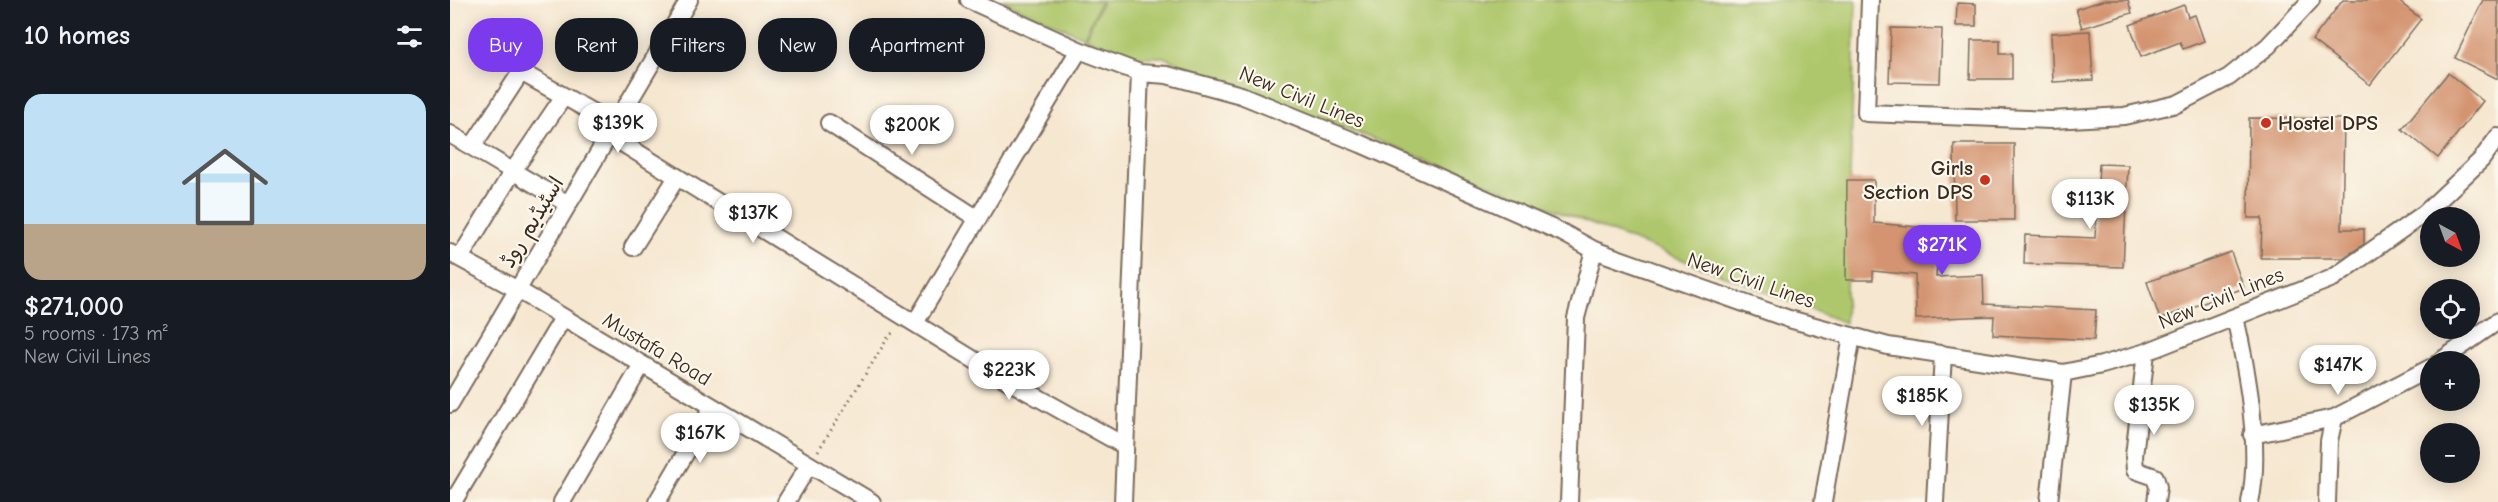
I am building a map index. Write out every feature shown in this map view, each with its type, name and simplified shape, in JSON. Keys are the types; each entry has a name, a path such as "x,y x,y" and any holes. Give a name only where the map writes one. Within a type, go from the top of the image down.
{"street":[{"name":"اسٹیڈیم روڈ","path":"450,404 689,0"},
{"name":"New Civil Lines","path":"969,0 1079,50 1140,73 1167,75 1241,95 1361,144 1563,233 1594,250 1789,319 1888,346 2062,373 2102,365 2146,352 2333,278 2425,213 2481,160 2498,137"},
{"path":"1870,0 1866,112 2051,120 2124,116 2177,104 2229,77 2268,46 2311,0"},
{"path":"912,321 978,219 1079,50"},
{"path":"472,147 521,72 564,96 678,177 1005,379 1123,445"},
{"path":"1123,502 1123,445 1140,73"},
{"path":"455,255 564,96"},
{"path":"829,123 978,219"},
{"path":"450,134 568,204"},
{"path":"633,246 678,177"},
{"path":"1569,502 1576,318 1594,250"},
{"name":"Mustafa Road","path":"455,255 518,290 641,366 872,502"},
{"path":"2235,317 2246,364 2256,478 2250,502"},
{"path":"453,502 563,318"},
{"path":"2455,351 2498,321"},
{"path":"1823,502 1852,336"},
{"path":"2146,352 2134,456 2135,470 2155,477 2158,487 2156,502"},
{"path":"1935,502 1943,354"},
{"path":"562,502 641,366"},
{"path":"2049,502 2062,373"},
{"path":"2252,435 2334,418 2420,373"},
{"path":"657,502 712,408"},
{"path":"2327,502 2329,441 2334,418"},
{"path":"786,502 809,465"}],"path":[{"path":"809,465 889,336 912,321"}],"green space":[{"path":"1001,0 1101,0 1084,37"},
{"path":"1103,0 1856,0 1845,323 1163,57 1138,57 1085,38"}],"building":[{"path":"2105,0 2128,0 2132,13 2082,28 2076,9"},
{"path":"2343,0 2397,0 2421,19 2370,85 2312,40"},
{"path":"2483,0 2498,0 2498,79 2455,58"},
{"path":"1957,3 1976,4 1976,26 1956,26"},
{"path":"2184,5 2188,17 2195,15 2204,41 2183,49 2180,42 2141,57 2130,25"},
{"path":"1891,28 1942,29 1940,83 1889,82"},
{"path":"2090,31 2093,80 2053,82 2051,33"},
{"path":"1971,40 2000,40 2000,54 2012,54 2012,79 1970,79"},
{"path":"2448,73 2483,101 2438,158 2402,129"},
{"path":"2249,118 2344,119 2342,229 2364,229 2364,244 2343,258 2261,258 2262,218 2248,218"},
{"path":"1954,144 2014,144 2014,220 1955,220"},
{"path":"2099,164 2128,165 2123,267 2024,264 2025,235 2095,238"},
{"path":"1847,180 1874,180 1874,223 1940,229 1936,277 1983,275 1984,304 2096,310 2094,340 1993,335 1994,316 1916,319 1915,275 1873,271 1873,280 1846,280"},
{"path":"2231,252 2244,288 2160,319 2147,282"}],"place":[{"name":"Hostel DPS","path":"2266,123"},
{"name":"Girls Section DPS","path":"1985,180"}]}
